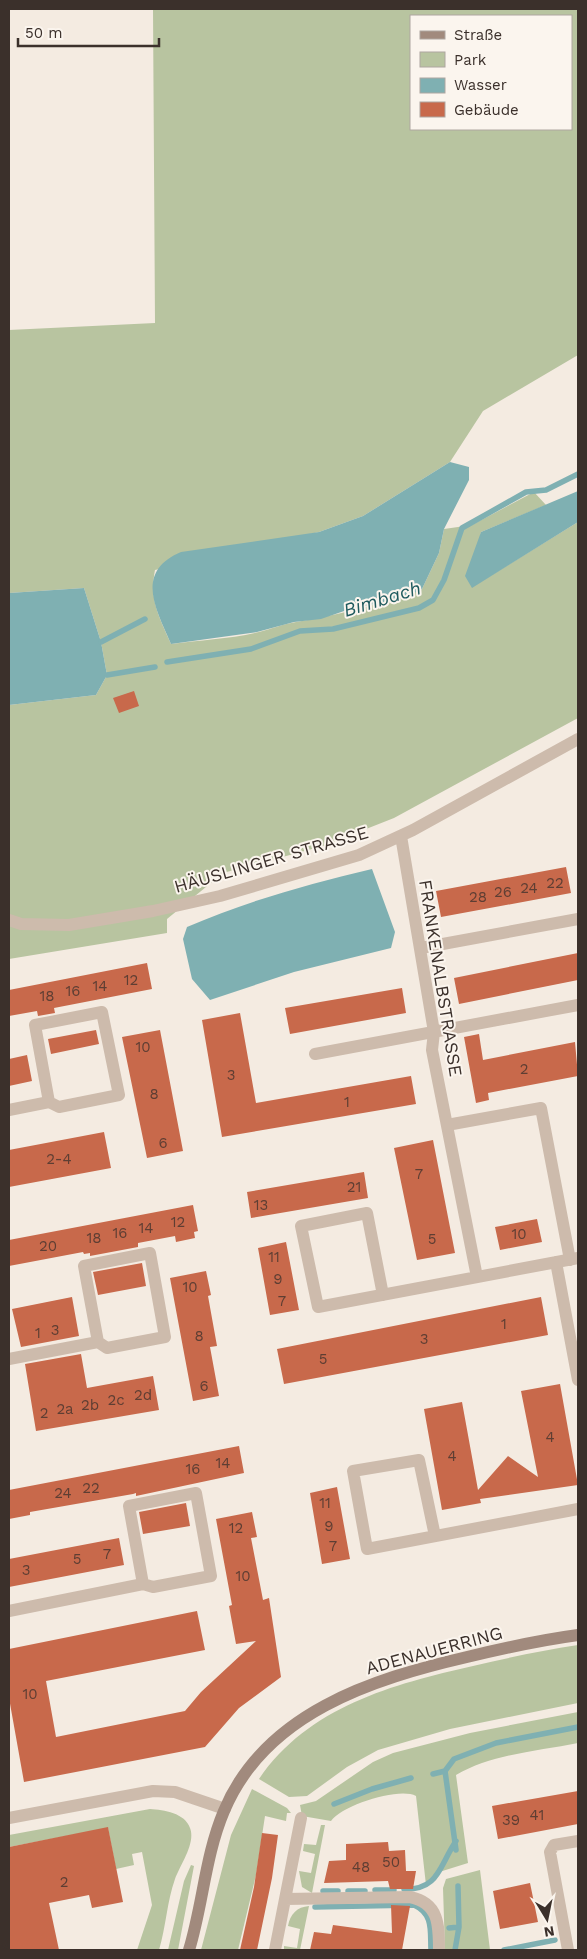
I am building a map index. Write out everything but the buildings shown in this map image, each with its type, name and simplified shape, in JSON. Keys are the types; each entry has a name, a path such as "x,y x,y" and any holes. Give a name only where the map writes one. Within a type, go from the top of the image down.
{"main road":[{"name":"ADENAUERRING","path":"189,1950 213,1838 224,1808 242,1778 266,1749 286,1730 318,1708 341,1696 386,1678 438,1664 578,1635"}],"street":[{"name":"HÄUSLINGER STRASSE","path":"9,920 21,924 69,925 211,898 359,854 401,836 578,739"},
{"name":"FRANKENALBSTRASSE","path":"401,836 434,1032 432,1050 477,1277"},
{"path":"421,948 578,919"},
{"path":"315,1054 578,1005"},
{"path":"9,1110 49,1102 59,1107 119,1095 102,1012 35,1025 49,1102"},
{"path":"383,1295 367,1213 301,1226 318,1307 383,1295 556,1262 574,1259 541,1108 447,1125"},
{"path":"9,1359 98,1342 107,1348 165,1337 150,1253 84,1266 98,1342"},
{"path":"556,1262 578,1380"},
{"path":"435,1536 420,1460 353,1471 368,1549 578,1509"},
{"path":"9,1611 142,1584 153,1587 211,1576 196,1493 128,1506 142,1584"},
{"path":"9,1818 153,1791 175,1792 224,1808"},
{"path":"275,1950 301,1818"},
{"path":"568,1950 550,1852 554,1846 578,1841"},
{"path":"285,1899 410,1897 420,1899 434,1912 438,1926 439,1950"}],"green space":[{"path":"153,9 578,9 578,355 483,411 450,462 363,516 319,532 155,570 153,590 156,608 171,644 259,632 391,600 422,589 439,553 444,529 472,525 534,492 546,505 481,532 472,587 578,522 578,718 394,818 323,846 223,873 167,919 167,933 9,959 9,705 96,695 107,675 101,642 84,588 9,593 9,330 155,323"},
{"path":"578,1645 578,1703 450,1729 378,1750 347,1767 307,1796 289,1797 259,1779 279,1754 302,1734 327,1716 354,1702 413,1681 443,1673 526,1654"},
{"path":"578,1712 578,1743 500,1758 485,1762 456,1775 468,1863 436,1873 426,1885 416,1796 397,1794 372,1799 347,1809 331,1821 302,1816 300,1805 316,1801 373,1762 393,1753 470,1733"},
{"path":"252,1789 287,1808 291,1813 287,1813 286,1821 265,1816 256,1875 238,1950 201,1950 231,1835"},
{"path":"150,1809 167,1811 184,1819 190,1828 191,1834 187,1854 172,1887 159,1950 137,1950 152,1905 142,1852 132,1854 134,1865 116,1869 108,1828 9,1847 9,1835"},
{"path":"321,1825 325,1825 312,1893 302,1887 299,1871 311,1873 315,1854 303,1851 304,1844 316,1845"},
{"path":"191,1865 194,1866 178,1950 168,1950 184,1881"},
{"path":"480,1870 490,1950 445,1950 443,1888 446,1879"},
{"path":"309,1906 300,1950 284,1950 284,1946 297,1948 300,1929 288,1926 292,1915 298,1910"}],"water":[{"path":"450,462 469,467 469,480 444,529 439,553 422,589 404,598 347,610 321,619 294,622 257,632 171,644 155,605 153,592 153,581 158,570 166,560 181,552 319,532 363,516"},
{"path":"578,491 578,522 472,588 465,576 481,532"},
{"path":"84,588 101,642 107,675 96,695 9,705 9,593"},
{"path":"372,869 395,932 391,948 294,972 210,1000 192,979 183,939 187,927 232,909 278,894"}],"waterway":[{"name":"Bimbach","path":"167,662 251,649 300,631 333,629 419,608 433,600 444,580 462,528 526,492 546,490 578,474"},
{"path":"101,642 145,619"},
{"name":"Bimbach","path":"107,675 155,667"},
{"path":"456,1850 445,1771 454,1759 496,1743 578,1727"},
{"path":"433,1774 445,1771"},
{"path":"334,1804 372,1789 411,1778"},
{"path":"404,1889 416,1888 431,1881 437,1875 456,1841"},
{"path":"455,1950 459,1927 458,1886"},
{"path":"375,1890 394,1890"},
{"path":"323,1891 338,1891"},
{"path":"348,1891 365,1891"},
{"path":"315,1907 414,1905 425,1913 428,1918 431,1950"},
{"path":"449,1928 459,1927"},
{"path":"504,1950 555,1940"}]}
